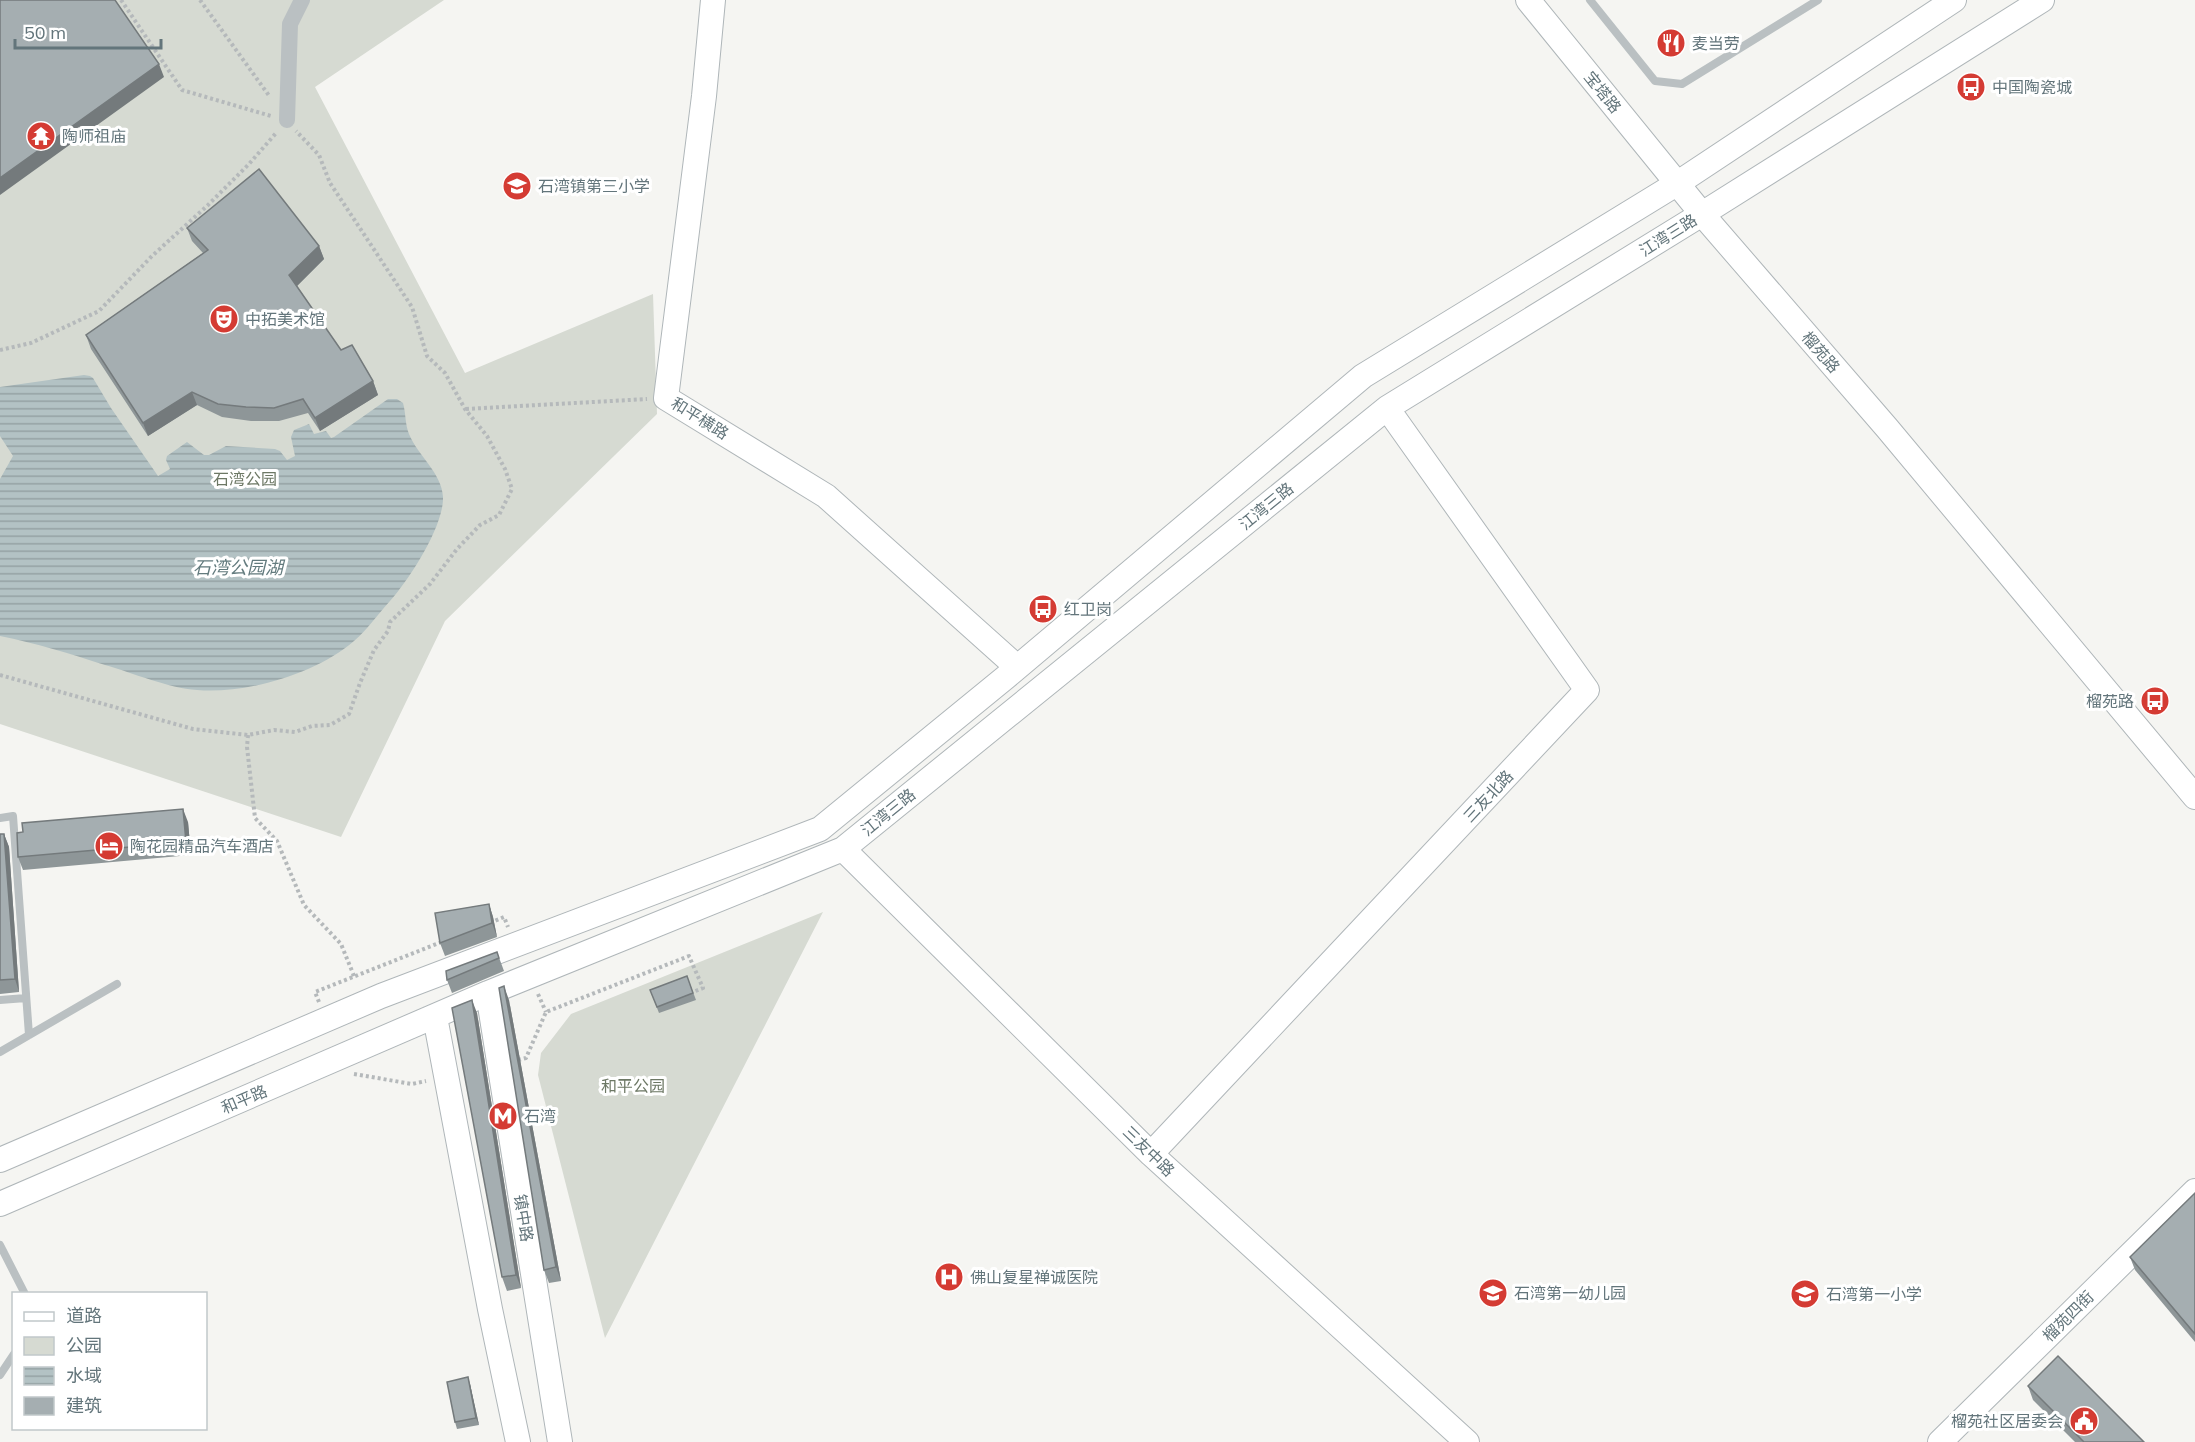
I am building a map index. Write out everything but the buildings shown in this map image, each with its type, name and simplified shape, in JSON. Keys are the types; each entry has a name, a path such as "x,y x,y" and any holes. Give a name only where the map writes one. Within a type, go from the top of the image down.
{"main road":[{"name":"和平横路","path":"713,0 704,96 666,398 826,496 1017,668"},
{"name":"宝塔路","path":"1528,0 1678,183"},
{"name":"江湾三路","path":"488,993 843,849 1387,408 1702,214 2042,0"},
{"name":"江湾三路","path":"458,965 820,829 1017,668 1363,376 1678,183 1944,3"},
{"name":"榴苑路","path":"1678,183 1702,214 1887,428 2195,797"},
{"name":"三友北路","path":"1151,1154 1587,690 1387,408"},
{"name":"三友中路","path":"843,849 1151,1154 1467,1442"},
{"path":"458,965 488,993"},
{"path":"458,965 435,1017 490,1309 518,1442"},
{"path":"0,1160 458,965"},
{"name":"和平路","path":"0,1204 488,993"},
{"name":"镇中路","path":"488,993 560,1442"},
{"name":"榴苑四街","path":"1940,1442 2195,1191"}],"street":[{"path":"287,120 290,24 302,0"}],"lane":[{"path":"1590,0 1655,81 1682,84 1818,0"},
{"path":"0,818 13,816 29,1035"},
{"path":"0,1053 117,984"},
{"path":"0,1000 26,998"},
{"path":"0,1245 24,1292"},
{"path":"0,1375 12,1357"}],"path":[{"path":"121,0 182,90 287,120"},
{"path":"0,675 193,729 249,735 274,730 295,732 312,726 330,725 349,714 360,683 375,651 388,631 390,622 430,584 457,549 480,525 499,515 512,489 505,469 487,436 465,409 445,373 427,356 412,307 330,183 319,155 287,120 200,0"},
{"path":"0,350 31,343 99,311 152,256 249,164 287,120"},
{"path":"465,409 666,398"},
{"path":"249,735 247,747 255,818 277,841 304,905 341,944 354,976"},
{"path":"482,926 504,917"},
{"path":"315,992 450,939"},
{"path":"526,1058 546,1012 689,956 703,988 693,992"},
{"path":"350,1074 412,1084"}],"green space":[{"name":"石湾公园","path":"0,0 444,0 315,87 465,373 653,294 657,414 445,621 341,837 0,724"},
{"name":"和平公园","path":"823,912 605,1338 538,1075 541,1053 571,1014"}],"water":[{"name":"石湾公园湖","path":"84,375 93,378 158,476 170,469 166,460 167,456 187,442 204,455 209,455 226,446 275,449 280,451 287,460 295,456 291,437 294,430 309,424 314,434 326,431 331,438 388,399 397,399 403,403 408,430 413,442 442,488 442,509 432,537 398,592 354,641 338,653 301,672 259,685 237,689 186,689 53,649 0,636 0,479 13,456 0,436 0,387"}],"place":[{"name":"麦当劳","path":"1671,43"},
{"name":"中国陶瓷城","path":"1971,87"},
{"name":"陶师祖庙","path":"41,136"},
{"name":"石湾镇第三小学","path":"517,186"},
{"name":"中拓美术馆","path":"224,319"},
{"name":"红卫岗","path":"1043,609"},
{"name":"榴苑路","path":"2155,701"},
{"name":"陶花园精品汽车酒店","path":"109,846"},
{"name":"石湾","path":"503,1116"},
{"name":"佛山复星禅诚医院","path":"949,1277"},
{"name":"石湾第一幼儿园","path":"1493,1293"},
{"name":"石湾第一小学","path":"1805,1294"},
{"name":"榴苑社区居委会","path":"2084,1421"}]}
